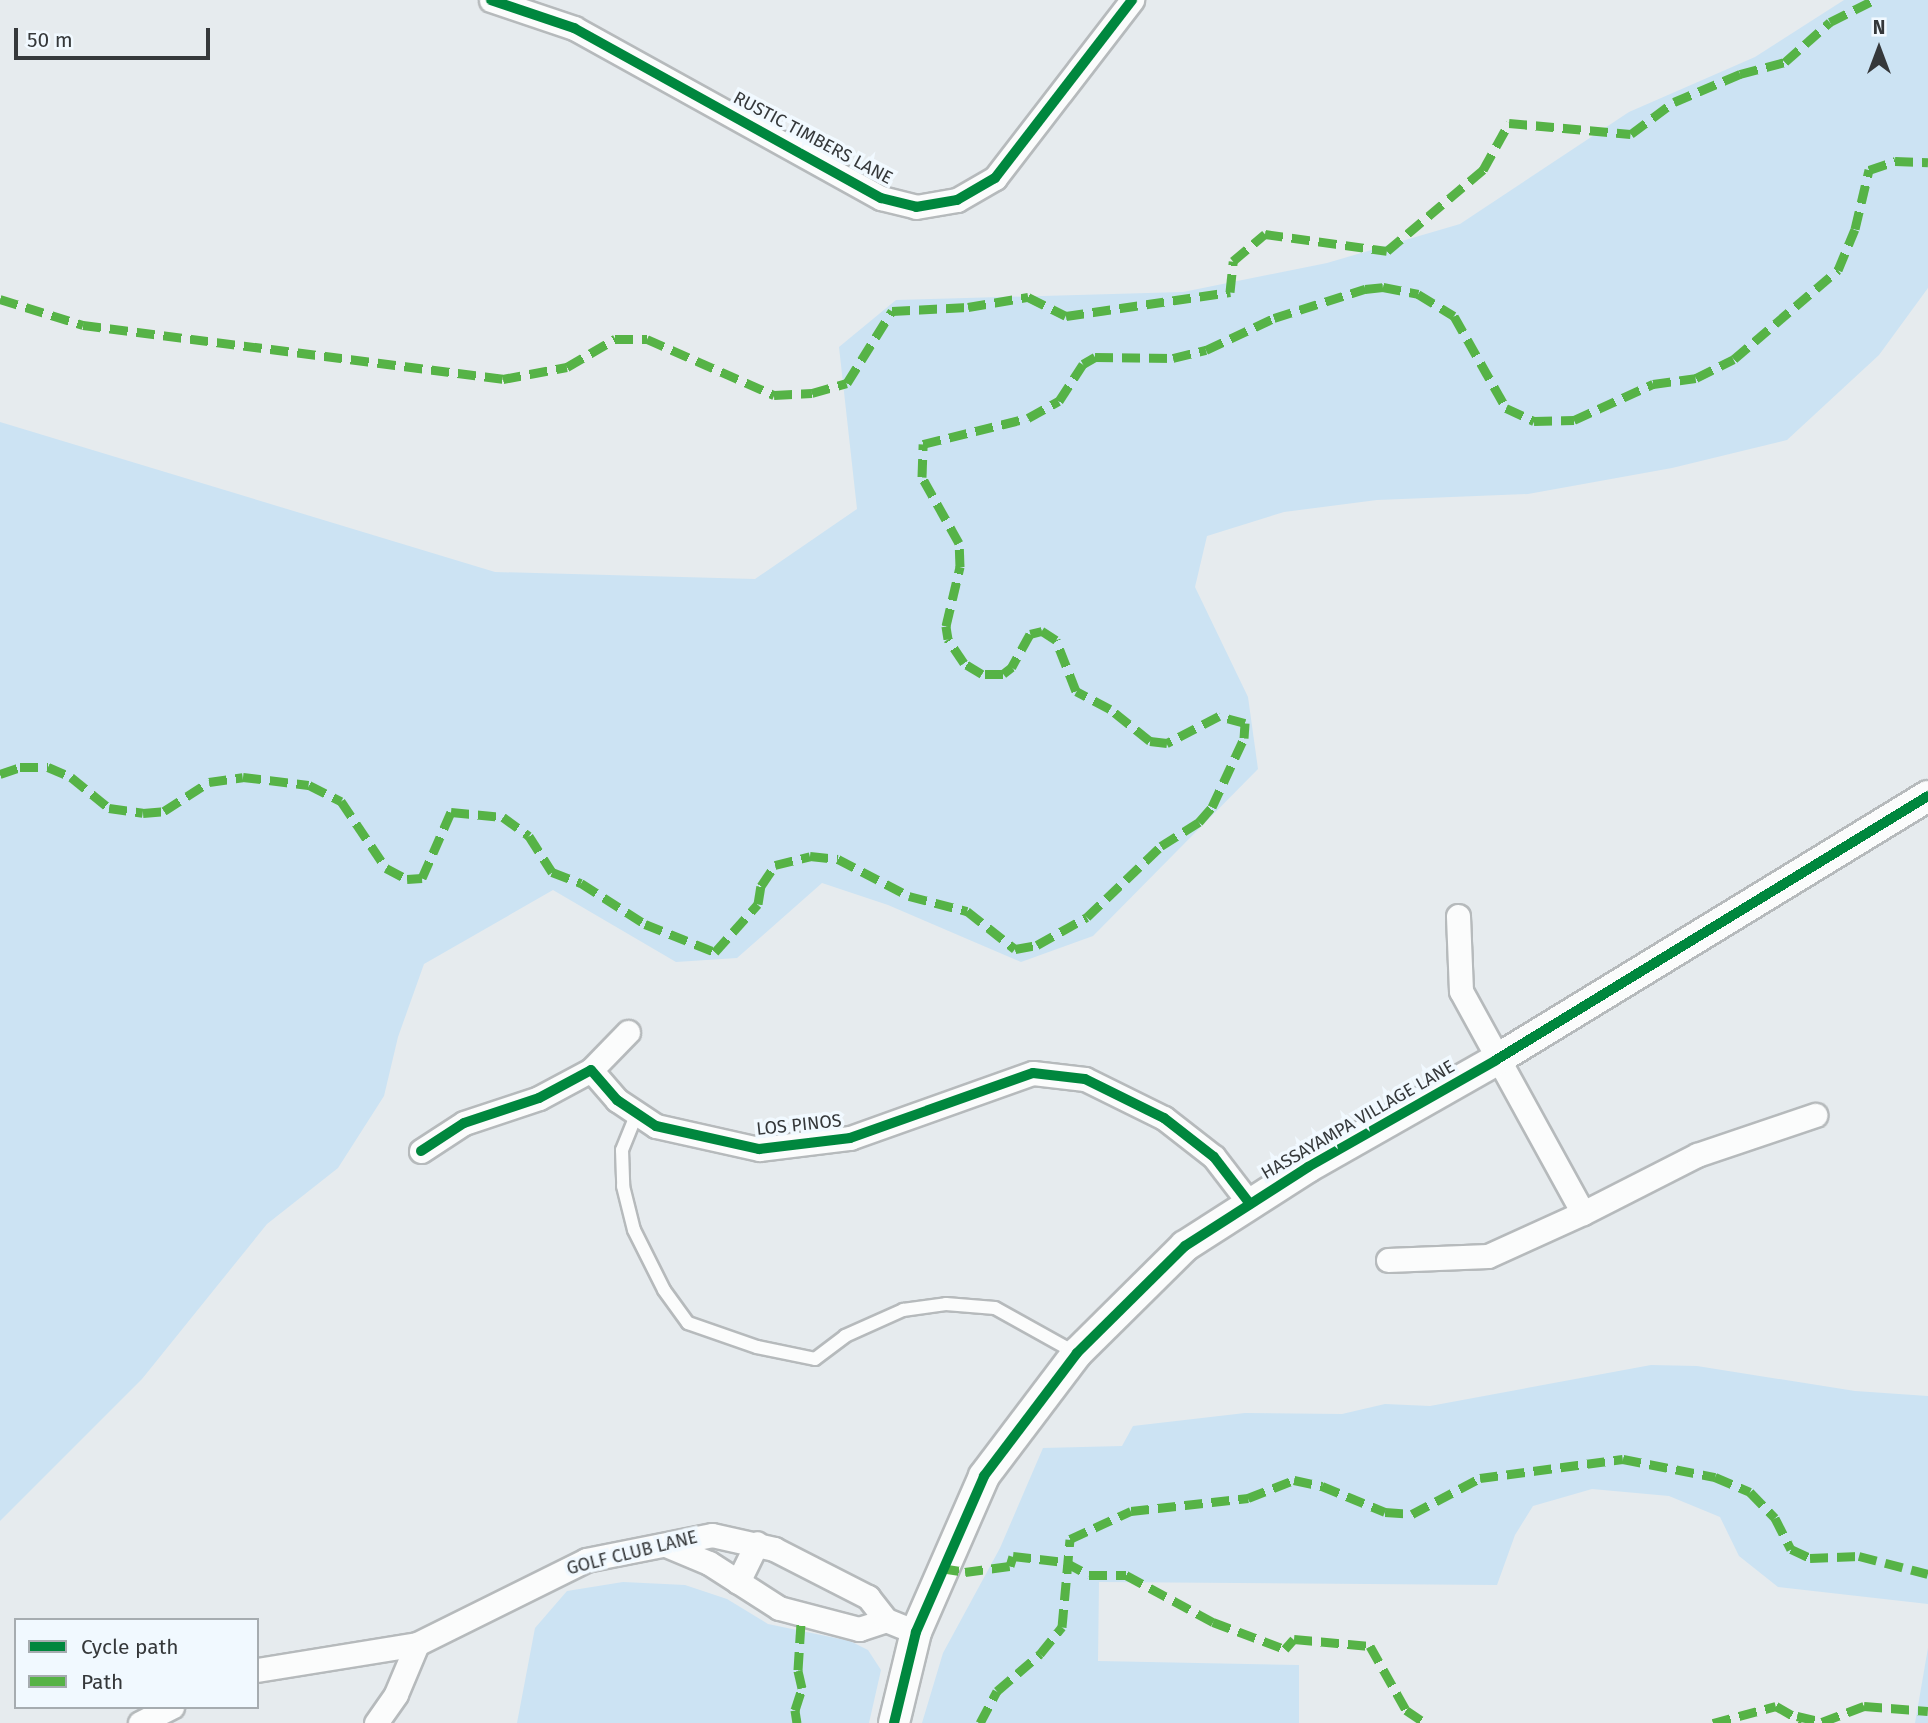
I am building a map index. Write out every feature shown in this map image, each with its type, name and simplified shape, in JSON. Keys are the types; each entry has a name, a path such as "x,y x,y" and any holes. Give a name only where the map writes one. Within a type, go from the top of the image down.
{"street":[{"name":"RUSTIC TIMBERS LANE","path":"491,0 574,28 881,198 916,207 957,200 995,178 1132,0"},
{"name":"HASSAYAMPA VILLAGE LANE","path":"894,1723 916,1632 984,1476 1077,1353 1185,1246 1250,1204 1496,1060 1928,796"},
{"path":"1458,916 1461,990 1496,1060 1583,1213"},
{"path":"421,1151 464,1123 539,1098 591,1070 628,1032"},
{"name":"LOS PINOS","path":"591,1070 617,1100 656,1126 759,1149 850,1138 1033,1073 1085,1079 1164,1118 1213,1157 1250,1204"},
{"path":"1388,1260 1488,1256 1583,1213 1697,1155 1815,1115"},
{"name":"GOLF CLUB LANE","path":"259,1670 417,1644 564,1569 712,1535 757,1543 868,1597 886,1620 916,1632"},
{"path":"738,1582 757,1543"},
{"path":"668,1546 738,1582 766,1602 807,1616 859,1629 886,1620"},
{"path":"376,1723 396,1694 417,1644"},
{"path":"139,1723 168,1709"}],"lane":[{"path":"637,1113 622,1150 623,1186 634,1230 664,1290 688,1323 757,1347 815,1359 845,1336 903,1310 946,1304 995,1308 1077,1353"}],"shaded area":[{"path":"1844,0 1928,0 1928,288 1879,355 1787,440 1672,468 1528,494 1377,500 1284,512 1207,536 1195,587 1248,697 1258,769 1093,936 1021,962 888,905 822,883 737,958 676,962 553,890 424,964 398,1037 384,1096 338,1168 267,1224 142,1379 0,1521 0,422 495,572 755,579 857,509 839,347 896,300 1183,292 1327,263 1460,224 1629,112 1755,57"},
{"path":"1651,1365 1697,1366 1855,1391 1928,1396 1928,1604 1778,1587 1739,1556 1720,1517 1669,1496 1592,1489 1533,1506 1515,1535 1497,1585 1099,1582 1098,1661 1299,1665 1299,1723 922,1723 943,1653 1000,1548 1043,1448 1122,1446 1133,1426 1245,1413 1342,1414 1385,1404 1430,1406"},
{"path":"623,1582 685,1585 727,1599 768,1624 850,1641 868,1650 881,1670 869,1723 517,1723 535,1628 567,1591"},
{"path":"1928,1648 1928,1723 1915,1723"}],"marked path":[{"path":"0,299 83,325 503,379 567,367 615,339 647,339 774,395 812,393 847,383 892,311 968,307 1028,297 1066,316 1230,292 1233,261 1265,234 1387,251 1483,170 1509,123 1631,134 1674,102 1740,74 1785,62 1830,22 1874,0"},
{"path":"0,774 20,767 48,767 71,777 109,808 143,813 164,811 209,782 243,777 309,785 341,801 386,868 407,879 422,878 451,812 503,817 529,836 552,872 581,883 645,924 715,952 758,904 761,886 775,865 810,856 838,859 909,896 967,911 1015,949 1037,945 1087,917 1161,846 1199,822 1212,807 1244,738 1245,723 1219,716 1167,743 1150,741 1110,709 1076,691 1056,640 1042,631 1030,634 1012,667 1003,674 982,674 964,663 948,639 946,626 960,567 959,543 922,477 923,444 1028,418 1059,401 1083,364 1095,357 1173,358 1206,350 1274,318 1365,289 1383,287 1418,294 1454,316 1506,408 1534,421 1574,420 1653,384 1696,378 1734,359 1838,270 1855,229 1869,170 1895,161 1928,162"},
{"path":"980,1723 997,1691 1040,1654 1062,1627 1070,1539 1131,1511 1248,1498 1294,1480 1322,1486 1385,1512 1412,1514 1480,1478 1623,1459 1715,1477 1750,1492 1775,1518 1791,1549 1810,1558 1859,1556 1928,1574"},
{"path":"941,1568 965,1572 1010,1566 1013,1556 1065,1562 1089,1575 1126,1575 1213,1622 1285,1649 1294,1639 1370,1646 1406,1710 1425,1723"},
{"path":"797,1723 795,1710 802,1688 798,1670 801,1622"},
{"path":"1713,1723 1776,1706 1802,1721"},
{"path":"1797,1716 1822,1722 1864,1706 1928,1711"}],"cycle path":[{"path":"491,0 574,28 881,198 916,207 957,200 995,178 1132,0"},
{"path":"894,1723 916,1632 984,1476 1077,1353 1185,1246 1308,1167 1496,1060 1928,796"},
{"path":"421,1151 464,1123 539,1098 591,1070 617,1100 656,1126 759,1149 850,1138 1033,1073 1085,1079 1164,1118 1214,1157 1250,1204"}]}
